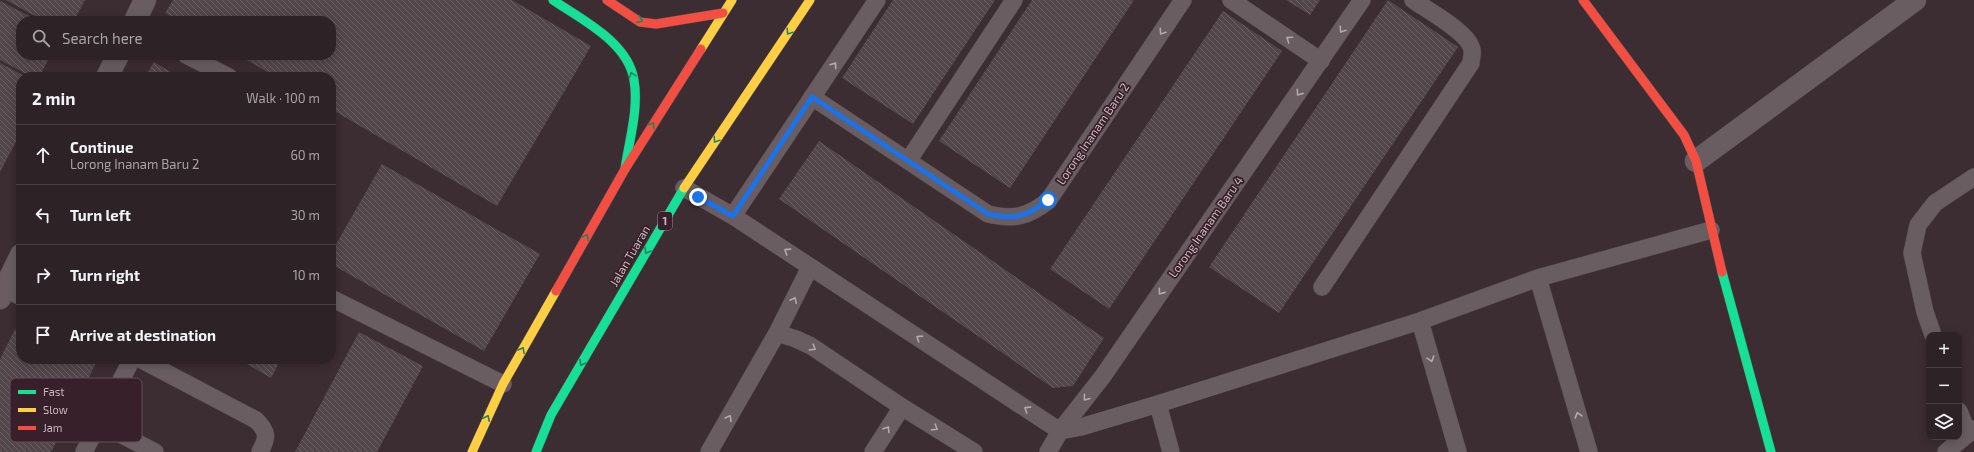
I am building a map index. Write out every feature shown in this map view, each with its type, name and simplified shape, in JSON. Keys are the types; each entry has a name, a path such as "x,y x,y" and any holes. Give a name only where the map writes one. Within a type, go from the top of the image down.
{"main road":[{"path":"553,0 613,44 625,58 634,79 634,94 625,169"},
{"path":"607,0 640,22 656,24 723,13"},
{"path":"472,452 503,384 625,169 732,0"},
{"name":"Jalan Tuaran","path":"536,452 551,415 684,188 810,0"},
{"path":"1583,0 1684,135 1696,162 1711,230 1771,452"}],"street":[{"path":"137,16 145,0"},
{"path":"1696,162 1915,0"},
{"path":"110,72 116,60"},
{"path":"9,295 16,272"}],"lane":[{"path":"733,216 877,0"},
{"path":"908,161 1014,0"},
{"name":"Lorong Inanam Baru 2","path":"812,97 988,214 1004,218 1018,217 1034,212 1048,200 1183,0"},
{"path":"1231,0 1321,61"},
{"name":"Lorong Inanam Baru 4","path":"1048,452 1060,431 1102,376 1362,0"},
{"path":"1322,288 1471,63 1472,50 1468,40 1413,0"},
{"path":"196,60 219,72"},
{"path":"1932,332 1912,253 1918,225 1935,203 1974,177"},
{"path":"684,188 733,216 1060,431 1081,427 1158,404 1420,322 1538,278 1711,230"},
{"path":"709,452 777,333 810,267"},
{"path":"1538,278 1589,452"},
{"path":"336,300 503,384"},
{"path":"1420,322 1458,452"},
{"path":"777,333 811,346 902,407 974,452"},
{"path":"122,378 129,364"},
{"path":"150,364 256,420 264,428 266,440 260,452"},
{"path":"1158,404 1171,452"},
{"path":"873,452 902,407"},
{"path":"1946,452 1971,432 1962,416"},
{"path":"84,452 89,442"},
{"path":"136,442 155,452"}],"building":[{"path":"6,0 85,0 77,16 35,16"},
{"path":"173,0 512,0 591,46 497,206 336,112 336,72 267,72 247,60 336,60 336,16 170,16 165,13"},
{"path":"893,0 995,0 913,124 842,78"},
{"path":"1032,0 1134,0 1010,188 939,141"},
{"path":"1286,0 1320,0 1310,15"},
{"path":"1388,0 1458,47 1279,313 1209,267"},
{"path":"0,1 29,16 16,16 16,60 48,60 42,72 23,72 0,60"},
{"path":"1223,11 1282,51 1109,309 1050,269"},
{"path":"154,62 171,72 148,72"},
{"path":"0,63 17,72 16,142 0,172"},
{"path":"819,141 1104,338 1073,386 1053,388 779,199"},
{"path":"382,164 540,254 484,351 336,267 336,244"},
{"path":"16,329 16,364 95,364 88,378 10,378 10,442 56,442 51,452 0,452 0,359"},
{"path":"359,332 423,366 377,452 295,452"},
{"path":"247,364 278,364 271,378"}],"traffic: fast":[{"path":"553,0 602,33 623,54 630,66 634,80 635,102 633,125 625,169"},
{"path":"536,452 551,415 684,188"},
{"path":"1722,272 1771,452"}],"traffic: slow":[{"path":"701,49 732,0"},
{"path":"684,188 810,0"},
{"path":"472,452 503,384 556,291"}],"traffic: jam":[{"path":"607,0 640,22 656,24 723,13"},
{"path":"1583,0 1684,135 1696,161 1722,272"},
{"path":"556,291 625,169 701,49"}],"route":[{"path":"698,197 733,216 812,97 988,214 1004,218 1018,217 1034,212 1048,200"}]}
